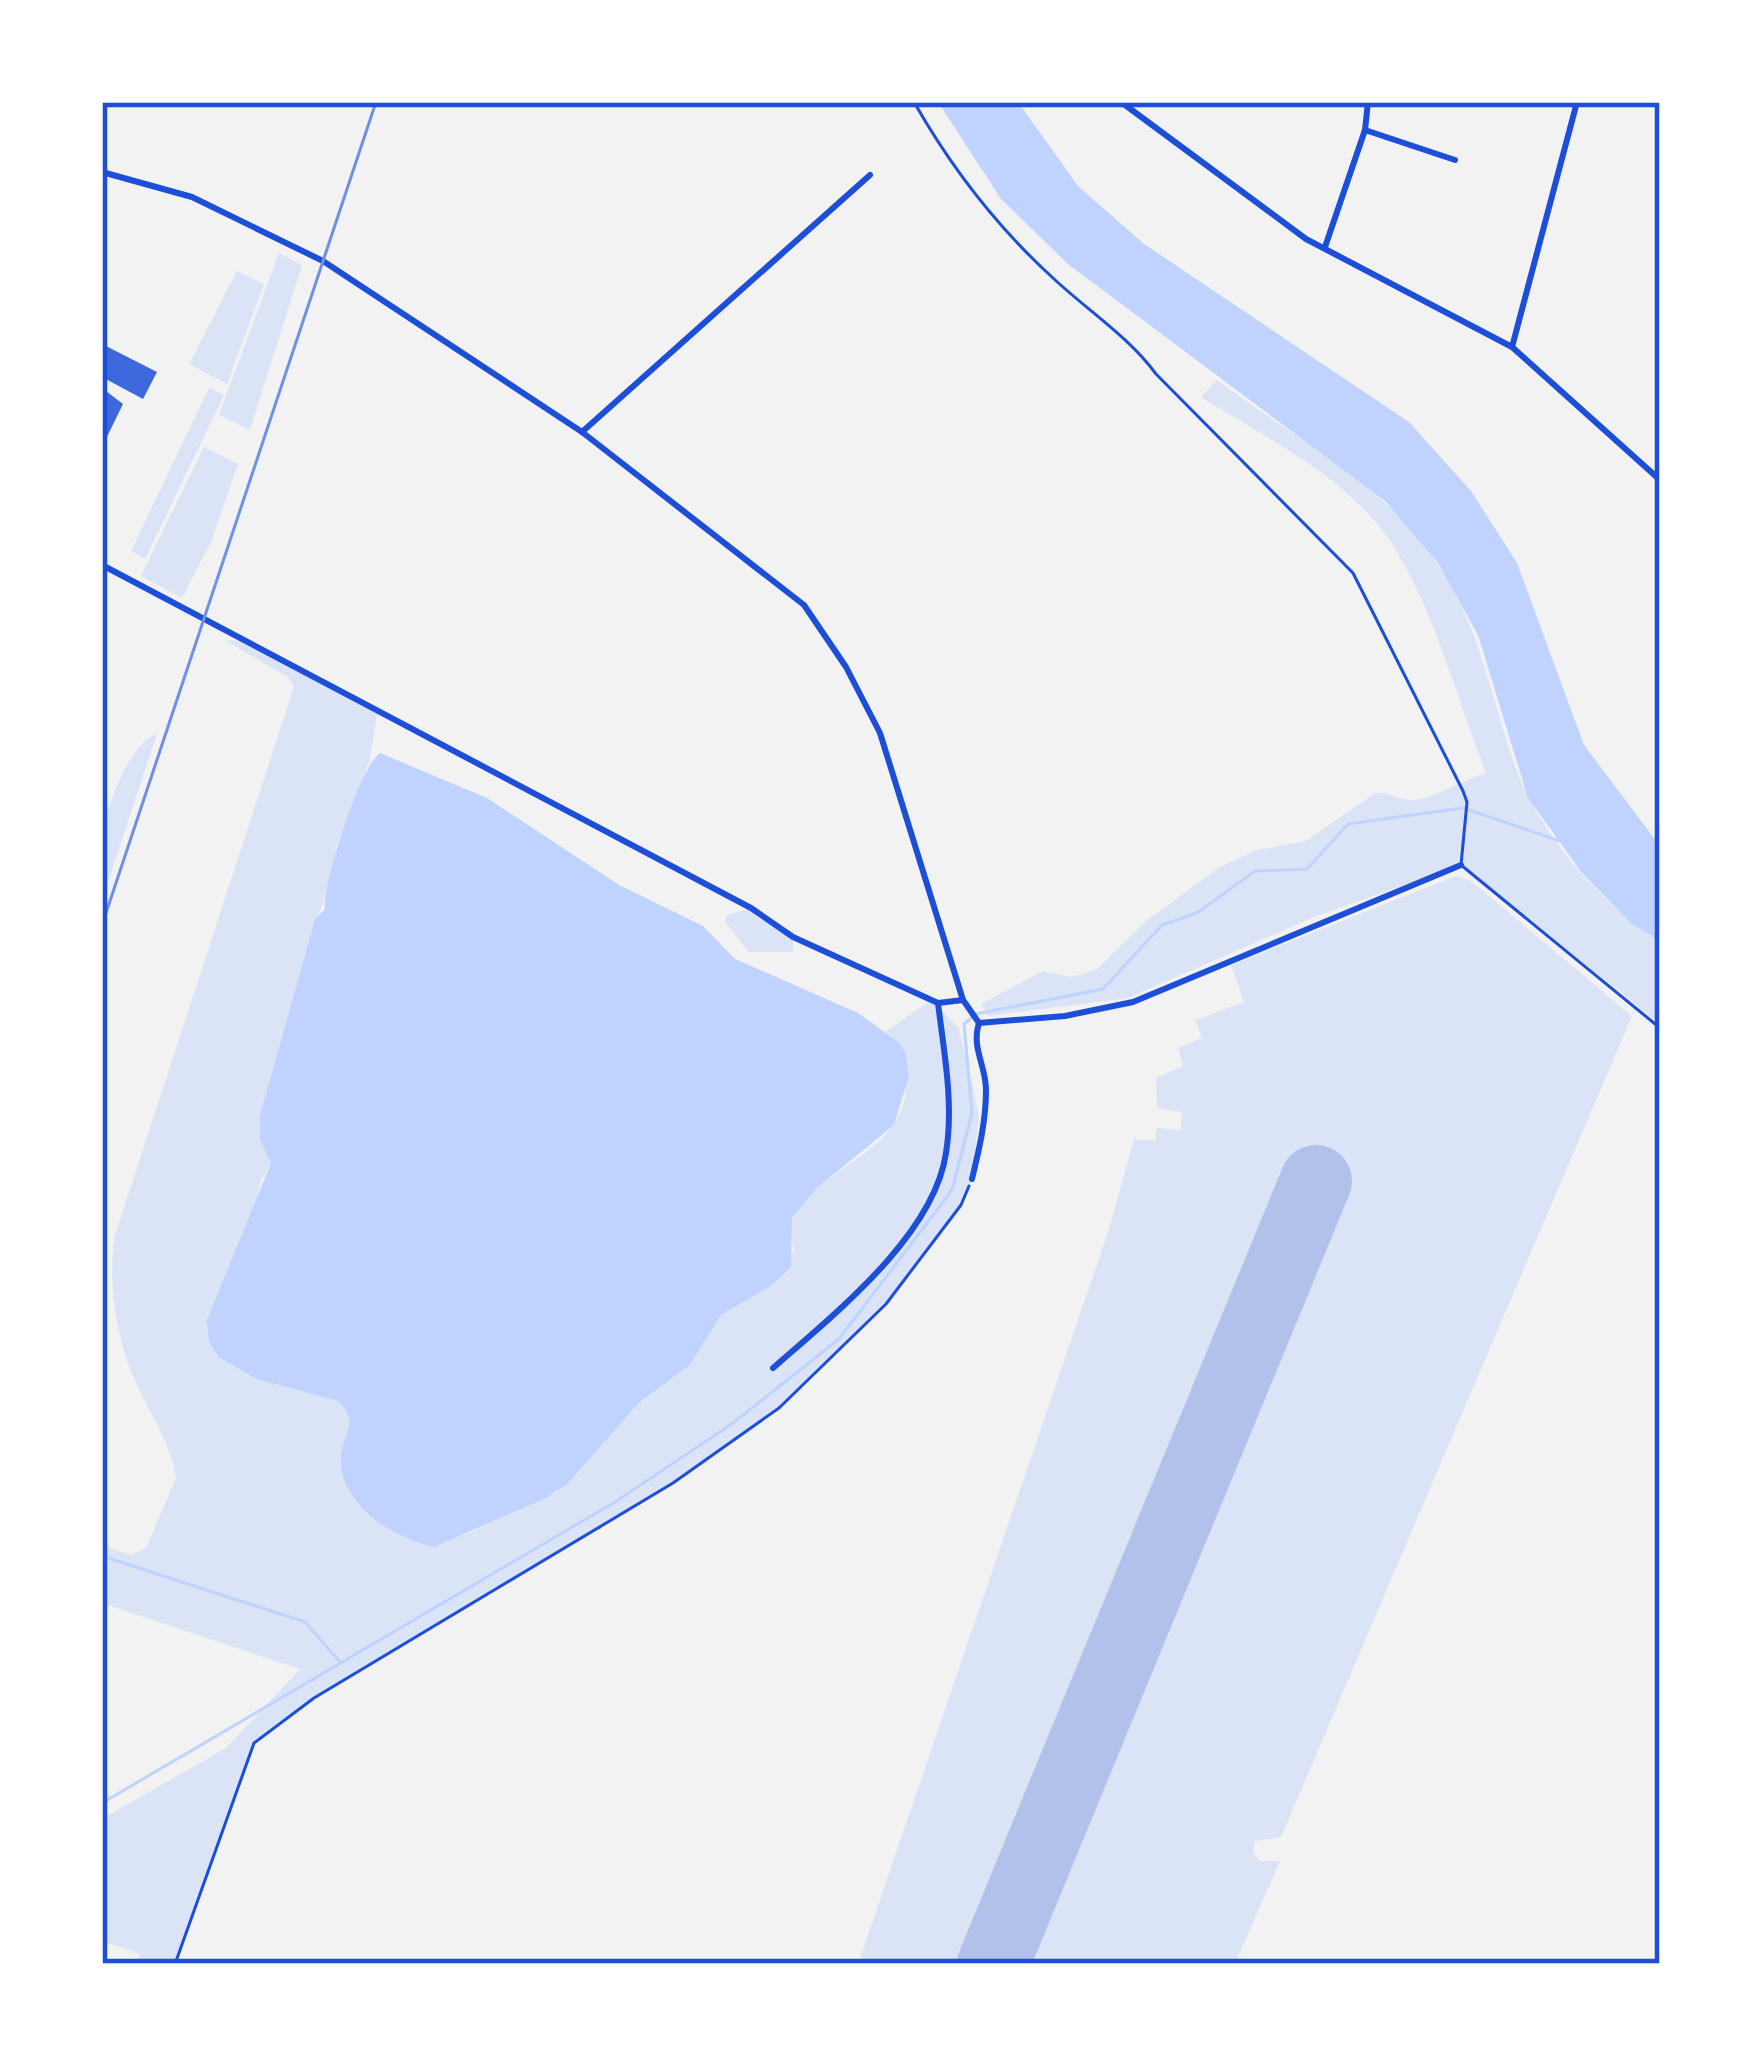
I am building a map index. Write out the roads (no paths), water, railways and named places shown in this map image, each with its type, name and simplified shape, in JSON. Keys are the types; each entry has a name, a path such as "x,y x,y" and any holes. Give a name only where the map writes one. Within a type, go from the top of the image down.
{"street":[{"path":"1121,102 1262,211 1512,347 1660,480"},
{"path":"1325,247 1365,130 1368,102"},
{"path":"1512,347 1576,102"},
{"path":"1365,130 1455,160"},
{"path":"102,172 192,196 258,224 335,268 582,432 804,605 846,667 880,733 966,1004 978,1021 974,1042 986,1085 983,1136 972,1179"},
{"path":"582,432 870,176"},
{"path":"102,565 733,898 793,937 938,1004 966,1004"},
{"path":"978,1021 1064,1016 1133,1002 1461,865"},
{"path":"772,1368 858,1293 924,1208 946,1160 950,1124 938,1004"}],"lane":[{"path":"914,102 980,206 1110,331 1137,348 1156,374 1353,573 1467,802 1461,865 1660,1028"}],"water":[{"path":"938,102 1018,102 1078,186 1144,244 1409,422 1471,491 1517,563 1584,745 1660,846 1660,941 1631,923 1582,873 1528,798 1478,635 1438,563 1385,501 1068,264 1001,199"},
{"path":"380,753 487,798 619,885 703,926 735,959 858,1013 897,1041 905,1052 909,1076 894,1125 817,1188 792,1218 791,1267 771,1286 721,1315 690,1365 638,1404 567,1484 546,1498 434,1547 387,1528 350,1493 341,1461 349,1423 338,1401 257,1379 220,1358 209,1343 207,1320 271,1163 260,1140 260,1115 315,919 325,909 343,828 362,780"}],"waterway":[{"path":"102,1803 615,1502 733,1423 839,1339 952,1190 972,1113 964,1024 976,1014 1103,989 1162,925 1197,913 1255,871 1307,869 1348,824 1463,808 1563,842"},
{"path":"102,1556 305,1622 341,1663"}],"railway":[{"path":"102,925 376,102"}]}
